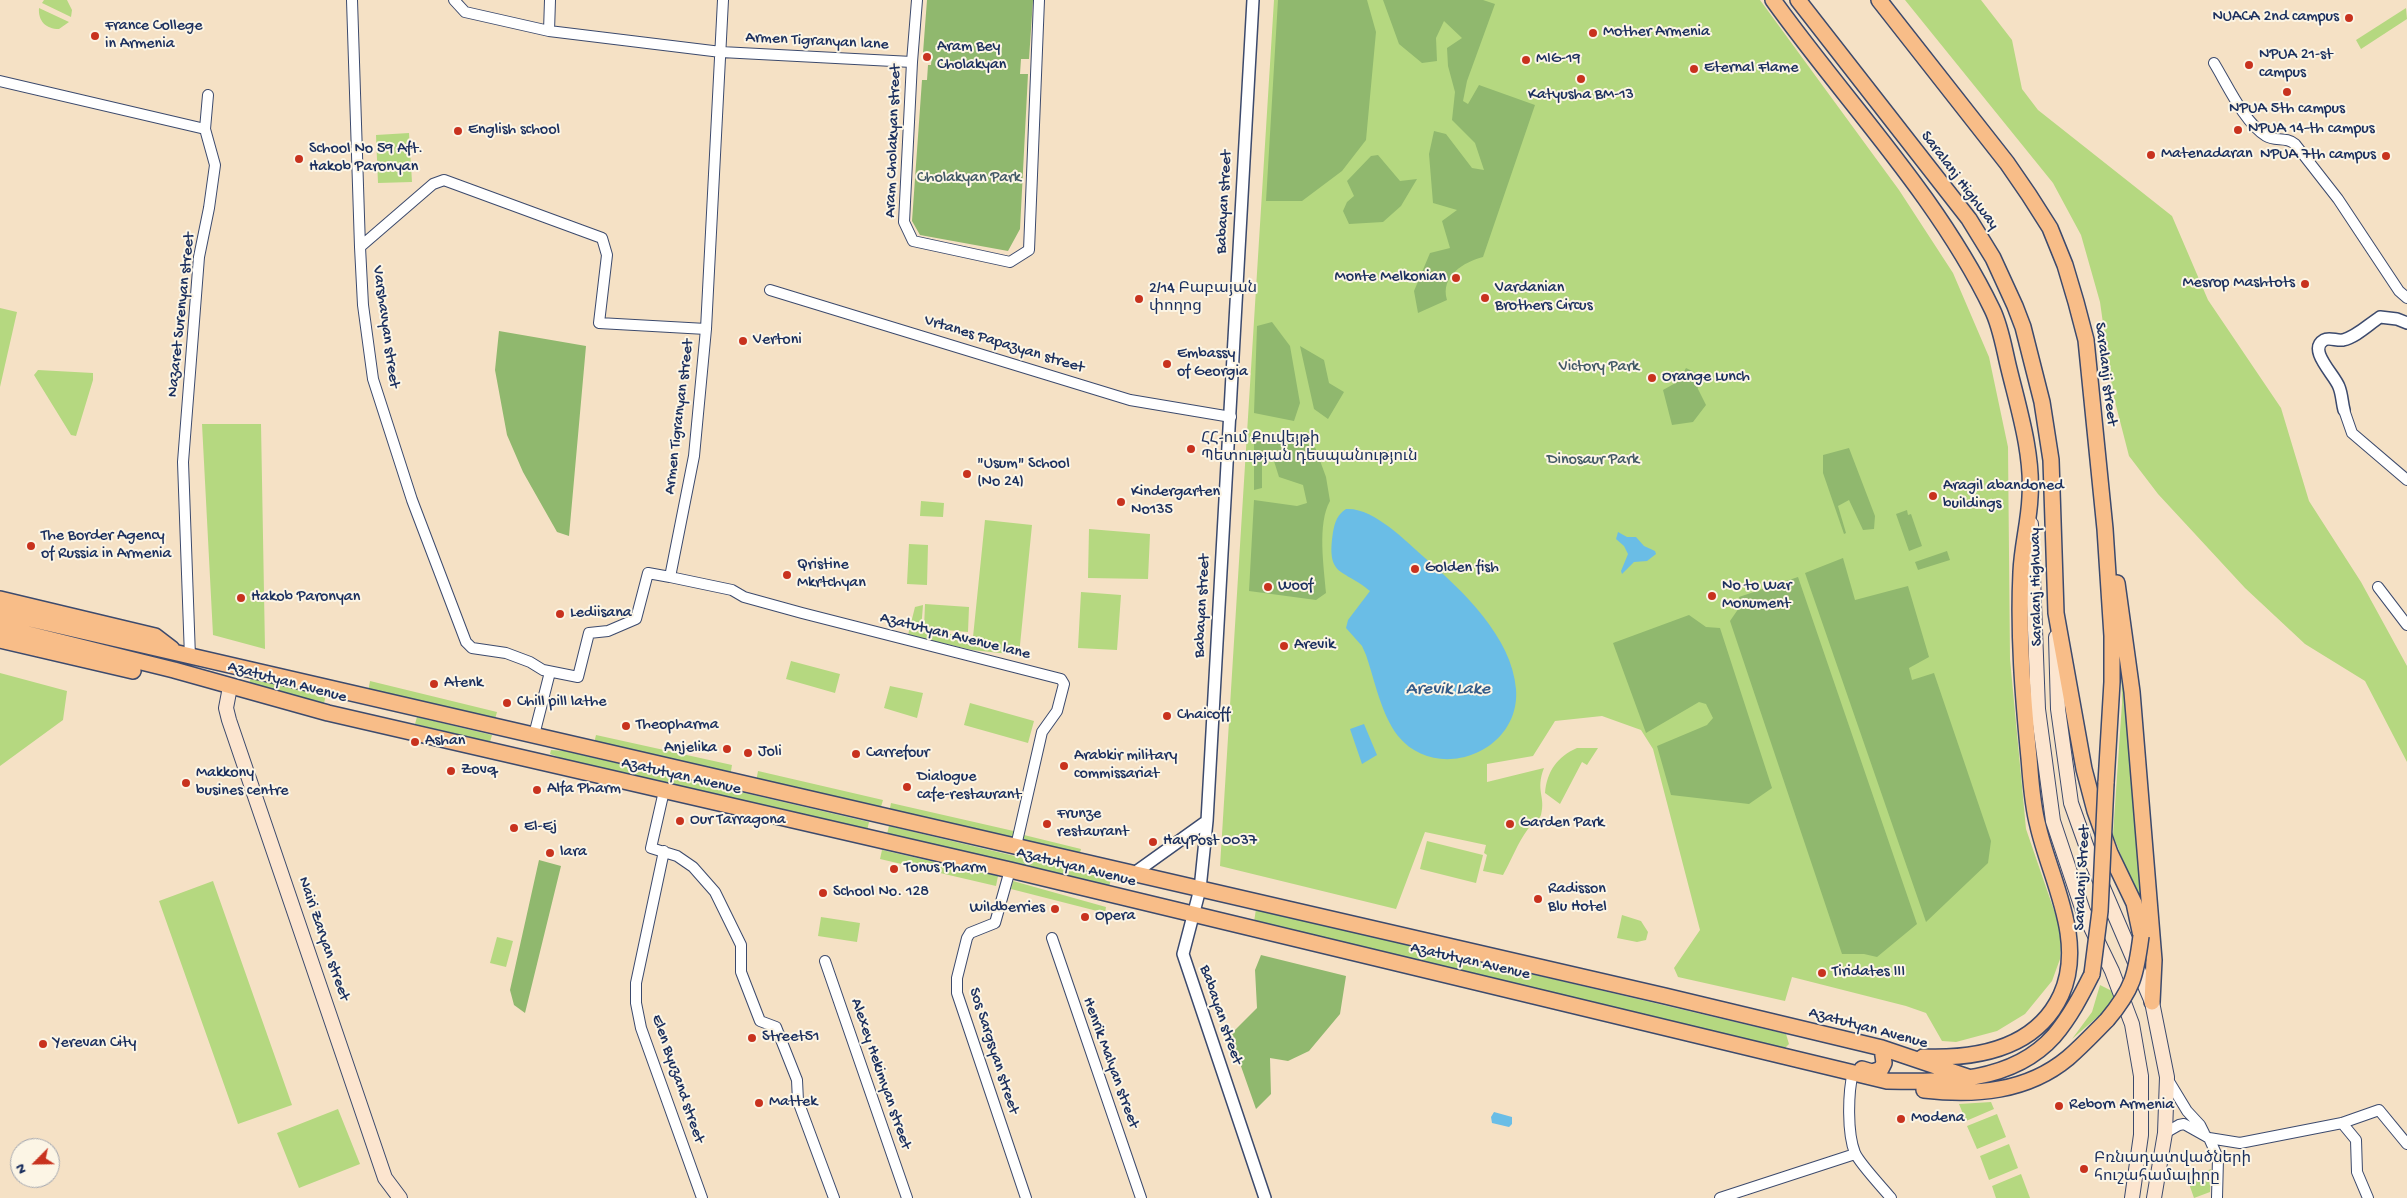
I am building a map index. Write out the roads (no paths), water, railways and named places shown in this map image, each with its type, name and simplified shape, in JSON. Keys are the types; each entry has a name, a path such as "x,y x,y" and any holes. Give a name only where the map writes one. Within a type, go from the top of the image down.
{"main road":[{"name":"Saralanj Highway","path":"1773,0 1806,46 1921,191 1951,237 1994,311 2029,460 2038,709 2053,821 2083,911 2112,971 2132,1024 2141,1076 2141,1135 2132,1198"},
{"name":"Saralanj Highway","path":"1798,0 1969,219 1993,258 2015,306 2022,328 2042,402 2051,460 2058,709 2071,803 2092,862 2152,1002 2167,1077 2165,1132 2154,1198"},
{"name":"Saralanji street","path":"1879,0 2006,163 2054,238 2065,265 2086,340 2106,537 2112,672 2106,783"},
{"path":"1994,311 1999,304 2007,302 2015,306"},
{"path":"1909,1057 1968,1056 1991,1052 2028,1036 2043,1022 2060,996 2068,972 2070,944 2065,920 2037,825 2021,667 2021,570 2031,496"},
{"path":"2106,537 2118,590 2132,692 2154,960 2152,1002"},
{"name":"Azatutyan Avenue","path":"0,599 155,636 184,655"},
{"name":"Azatutyan Avenue","path":"0,612 1882,1048 1972,1078"},
{"path":"1887,1081 1925,1090 1948,1092 1988,1092 2020,1086 2067,1059 2107,1020 2125,999 2132,984 2137,969 2141,936 2134,903 2110,852 2095,811 2084,769 2056,613"},
{"name":"Azatutyan Avenue","path":"0,627 174,670 328,713 1010,870 1887,1081 1937,1082 1972,1078 2014,1065 2053,1037 2070,1014 2092,974"},
{"name":"Azatutyan Avenue","path":"0,640 148,674 174,670"},
{"name":"Nairi Zaryan street","path":"230,687 226,708 385,1178 396,1197"},
{"path":"328,713 333,690"},
{"name":"Saralanji Street","path":"2092,974 2100,911 2106,783"},
{"path":"1816,1064 1828,1062 1872,1072 1881,1069 1884,1063 1882,1048"}],"street":[{"name":"Varshavyan street","path":"352,0 363,305 373,379 400,467 461,634 472,648 506,653 550,672"},
{"name":"Armen Tigranyan lane","path":"454,0 465,12 548,31 721,52 912,62"},
{"path":"548,31 550,0"},
{"name":"Armen Tigranyan street","path":"670,577 694,456 706,328 724,0"},
{"name":"Aram Cholakyan street","path":"918,0 912,62 904,222 913,241 1010,262 1029,250 1039,0"},
{"name":"Babayan street","path":"1253,0 1207,821 1200,889 1195,916 1183,954 1265,1198"},
{"path":"2214,64 2254,128 2269,138 2289,139 2295,144 2338,199 2399,290 2407,298"},
{"path":"0,81 205,129"},
{"name":"Nazaret Surenyan street","path":"184,655 183,462 200,257 209,208 214,165 205,129 208,95"},
{"path":"360,247 439,181 444,180 602,238 607,255 599,324 706,328"},
{"name":"Vrtanes Papazyan street","path":"770,290 1130,400 1231,417"},
{"path":"2407,323 2397,319 2380,317 2353,336 2343,340 2323,340 2319,346 2318,354 2339,387 2352,433 2407,480"},
{"path":"534,736 550,672 578,677 589,633 608,631 636,619 648,573 670,577"},
{"name":"Azatutyan Avenue lane","path":"670,577 732,590 744,597 820,618 1061,679 1064,684 1057,711 1042,732 1016,846"},
{"path":"2378,587 2407,625"},
{"path":"664,791 651,848 664,851 682,860 705,879 725,913 741,945 741,972 760,1021 776,1027 797,1080 798,1101 834,1198"},
{"path":"1133,874 1207,821"},
{"name":"Elen Byuzand street","path":"664,851 636,983 636,1002 641,1028 702,1198"},
{"name":"Sos Sargsyan street","path":"1010,870 995,923 970,933 967,938 955,986 1026,1198"},
{"name":"Henrik Malyan street","path":"1052,938 1141,1198"},
{"name":"Alexey Hekimyan street","path":"825,961 907,1198"},
{"path":"1853,1072 1849,1086 1855,1154 1891,1198"},
{"path":"2167,1077 2187,1111 2207,1136 2218,1158 2216,1198"},
{"path":"2165,1132 2184,1124 2207,1136 2240,1143 2342,1123 2379,1110 2407,1144"},
{"path":"2342,1123 2356,1140 2357,1172 2368,1198"},
{"path":"1720,1198 1855,1154"}],"water":[{"name":"Arevik Lake","path":"1346,509 1367,513 1399,534 1469,600 1495,633 1505,651 1516,689 1514,711 1505,730 1491,744 1474,754 1454,759 1434,758 1414,750 1398,736 1387,718 1362,646 1346,628 1348,620 1370,591 1339,570 1332,557 1331,547 1335,525 1338,516"},
{"path":"1618,532 1627,537 1636,537 1644,546 1655,551 1656,554 1647,561 1634,562 1622,574 1621,571 1628,554 1624,546 1616,539"},
{"path":"1364,724 1377,755 1362,764 1350,729"},
{"path":"1494,1112 1512,1117 1512,1124 1509,1127 1492,1123 1491,1117"}],"place":[{"name":"NUACA 2nd campus","path":"2349,18"},
{"name":"Mother Armenia","path":"1593,33"},
{"name":"France College in Armenia","path":"95,36"},
{"name":"Aram Bey Cholakyan","path":"927,57"},
{"name":"MIG-19","path":"1526,60"},
{"name":"NPUA 21-st campus","path":"2249,65"},
{"name":"Eternal Flame","path":"1694,69"},
{"name":"Katyusha BM-13","path":"1581,79"},
{"name":"NPUA 5th campus","path":"2287,92"},
{"name":"NPUA 14-th campus","path":"2238,130"},
{"name":"English school","path":"458,131"},
{"name":"Matenadaran","path":"2151,155"},
{"name":"NPUA 7th campus","path":"2386,156"},
{"name":"School No 59 Aft. Hakob Paronyan","path":"299,159"},
{"name":"Monte Melkonian","path":"1456,278"},
{"name":"Mesrop Mashtots","path":"2305,284"},
{"name":"Vardanian Brothers Circus","path":"1485,298"},
{"name":"2/14 Բաբայան փողոց","path":"1139,299"},
{"name":"Vertoni","path":"743,341"},
{"name":"Embassy of Georgia","path":"1167,364"},
{"name":"Orange Lunch","path":"1652,378"},
{"name":"ՀՀ-ում Քուվեյթի Պետության դեսպանություն","path":"1191,449"},
{"name":"\"Usum\" School (No 24)","path":"967,474"},
{"name":"Aragil abandoned buildings","path":"1933,496"},
{"name":"Kindergarten No135","path":"1121,502"},
{"name":"The Border Agency of Russia in Armenia","path":"31,546"},
{"name":"Golden fish","path":"1415,569"},
{"name":"Qristine Mkrtchyan","path":"787,575"},
{"name":"Woof","path":"1268,587"},
{"name":"No to War Monument","path":"1712,596"},
{"name":"Hakob Paronyan","path":"241,598"},
{"name":"Lediisana","path":"560,614"},
{"name":"Arevik","path":"1284,646"},
{"name":"Atenk","path":"434,684"},
{"name":"Chill pill lathe","path":"507,703"},
{"name":"Chaicoff","path":"1167,716"},
{"name":"Theopharma","path":"626,726"},
{"name":"Ashan","path":"415,742"},
{"name":"Anjelika","path":"727,749"},
{"name":"Joli","path":"748,753"},
{"name":"Carrefour","path":"856,754"},
{"name":"Arabkir military commissariat","path":"1064,766"},
{"name":"Zovq","path":"451,771"},
{"name":"Makkony busines centre","path":"186,783"},
{"name":"Dialogue cafe-restaurant","path":"907,787"},
{"name":"Alfa Pharm","path":"537,790"},
{"name":"Our Tarragona","path":"680,821"},
{"name":"Frunze restaurant","path":"1047,824"},
{"name":"Garden Park","path":"1510,824"},
{"name":"El-Ej","path":"514,828"},
{"name":"HayPost 0037","path":"1153,842"},
{"name":"lara","path":"550,853"},
{"name":"Tonus Pharm","path":"894,869"},
{"name":"School No. 128","path":"823,893"},
{"name":"Radisson Blu Hotel","path":"1538,899"},
{"name":"Wildberries","path":"1055,909"},
{"name":"Opera","path":"1085,917"},
{"name":"Tiridates III","path":"1822,973"},
{"name":"Street51","path":"752,1038"},
{"name":"Yerevan City","path":"43,1044"},
{"name":"Mattek","path":"759,1103"},
{"name":"Reborn Armenia","path":"2059,1106"},
{"name":"Modena","path":"1901,1119"},
{"name":"Բռնադատվածների հուշահամալիրը","path":"2084,1169"}],"park label":[{"name":"Cholakyan Park","path":"969,179"},
{"name":"Victory Park","path":"1599,368"},
{"name":"Dinosaur Park","path":"1593,461"}]}
